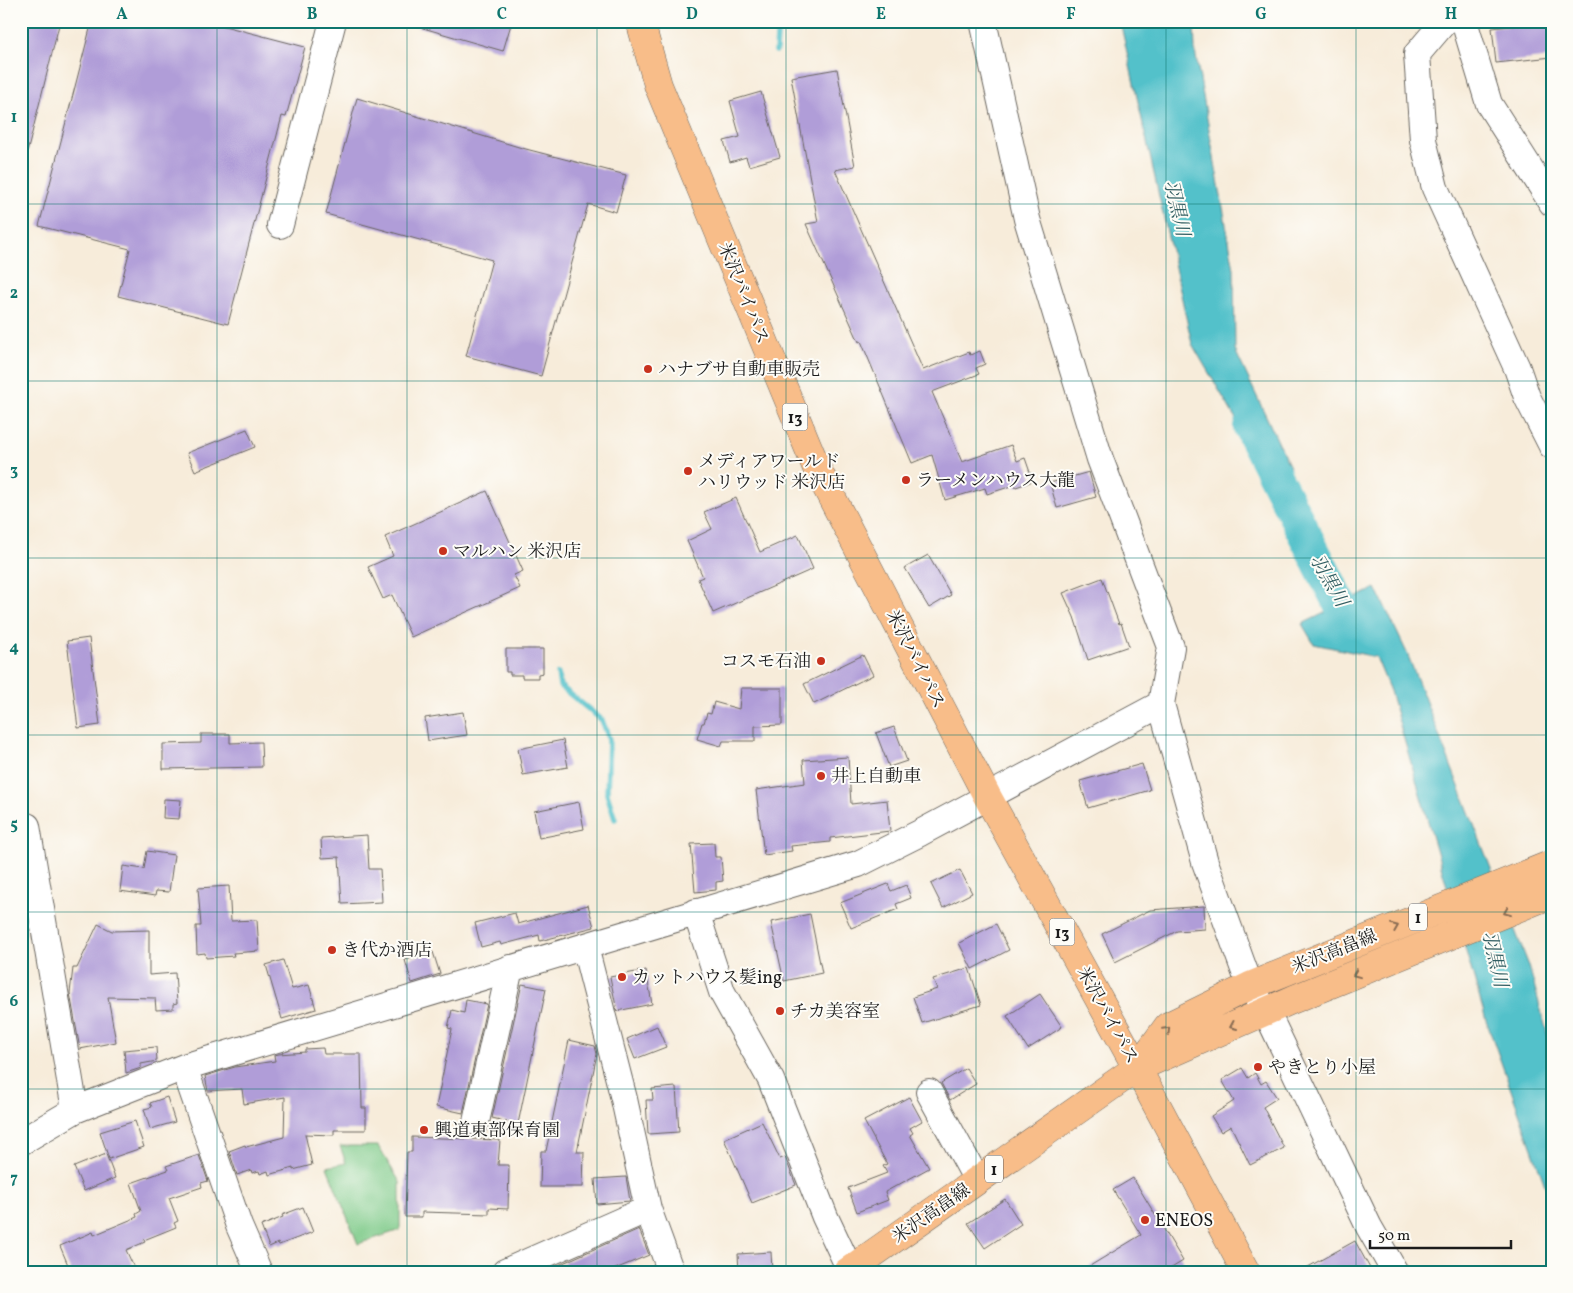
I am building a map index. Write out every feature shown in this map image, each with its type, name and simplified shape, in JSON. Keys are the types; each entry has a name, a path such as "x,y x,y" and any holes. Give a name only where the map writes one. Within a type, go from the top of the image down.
{"main road":[{"name":"米沢バイパス","path":"640,21 658,85 818,471 987,796 1137,1068 1246,1272"},
{"name":"米沢高畠線","path":"1137,1068 1168,1026 1285,971 1552,864"},
{"name":"米沢高畠線","path":"849,1271 1137,1068 1294,999 1552,894"}],"street":[{"path":"280,225 332,21"},
{"path":"983,21 1027,219 1100,459 1171,648 1161,704 1205,862 1250,986 1266,1011 1369,1227 1395,1272"},
{"path":"1445,21 1417,54 1423,140 1435,188 1517,368 1527,397 1552,446"},
{"path":"1464,21 1489,104 1552,203"},
{"path":"21,1142 75,1110 184,1067 858,864 920,833 1161,704"},
{"path":"27,826 75,1110"},
{"path":"696,912 722,992 771,1080 825,1217 849,1271"},
{"path":"584,946 624,1099 648,1209 671,1272"},
{"path":"476,1122 510,968"},
{"path":"184,1067 239,1226 259,1272"},
{"path":"929,1092 977,1180"},
{"path":"505,1272 648,1209"}],"green space":[{"path":"340,1146 378,1146 400,1182 400,1230 358,1244 327,1167 346,1163"}],"water":[{"path":"1120,21 1194,21 1195,51 1234,269 1235,350 1290,467 1264,467 1192,344"},
{"path":"1376,588 1407,653 1529,966 1552,1051 1552,1205 1486,1020 1390,691 1376,657 1314,644 1302,624"}],"building":[{"path":"21,21 60,21 27,153 21,152"},
{"path":"92,21 205,21 305,47 286,117 282,116 228,324 118,296 130,249 39,226"},
{"path":"417,21 512,21 503,51 416,26"},
{"path":"1549,22 1552,57 1496,63 1492,28"},
{"path":"837,69 855,166 835,170 923,370 969,352 970,355 980,351 985,364 976,368 979,374 932,392 962,462 1011,445 1017,461 1025,458 1033,481 987,494 985,488 945,500 932,455 912,463 861,341 859,342 806,224 818,222 791,77"},
{"path":"761,92 780,157 749,166 746,157 730,162 724,141 740,137 730,101"},
{"path":"357,98 522,148 626,175 616,212 588,204 541,376 466,356 492,260 326,214"},
{"path":"247,429 255,447 195,471 187,453"},
{"path":"1089,472 1096,497 1057,508 1050,483"},
{"path":"487,491 523,571 514,575 520,588 411,637 392,595 383,599 368,567 393,556 385,537"},
{"path":"736,498 760,552 798,535 813,569 713,613 698,579 703,577 687,541 712,529 704,512"},
{"path":"928,555 951,595 929,608 905,568"},
{"path":"1102,578 1129,646 1088,660 1074,617 1063,593"},
{"path":"89,638 100,725 78,728 67,641"},
{"path":"506,649 543,649 543,673 538,674 538,678 522,678 522,675 510,675 510,672 506,672"},
{"path":"863,655 873,675 814,704 804,684"},
{"path":"741,688 782,688 782,725 755,726 755,741 723,741 721,746 697,739 707,713 711,714 714,702 739,709"},
{"path":"463,712 467,735 428,741 425,718"},
{"path":"894,727 907,761 889,767 876,733"},
{"path":"201,734 230,734 230,743 261,742 262,767 163,769 163,744 201,743"},
{"path":"563,740 568,767 523,775 518,749"},
{"path":"848,757 851,804 887,800 890,831 830,838 830,842 791,846 792,851 764,855 756,790 805,783 803,760"},
{"path":"1142,764 1150,790 1088,808 1080,781"},
{"path":"164,799 181,800 179,819 163,818"},
{"path":"579,802 584,829 539,838 534,811"},
{"path":"367,835 369,869 380,869 382,902 342,904 339,857 322,858 321,838"},
{"path":"714,843 715,857 721,857 723,881 716,882 716,890 695,892 691,844"},
{"path":"147,851 174,855 169,892 156,891 155,896 120,891 123,866 144,869"},
{"path":"960,870 972,893 943,908 931,884"},
{"path":"888,884 891,891 906,885 911,898 896,904 898,909 851,928 840,903"},
{"path":"229,886 231,921 257,920 259,951 233,953 234,956 206,958 205,953 197,954 196,926 201,926 198,888"},
{"path":"588,905 594,927 540,941 539,935 501,945 500,942 481,947 475,923 515,913 518,924"},
{"path":"1204,906 1205,929 1177,931 1115,962 1102,934 1150,910"},
{"path":"810,914 822,973 784,981 771,922"},
{"path":"98,924 112,931 149,930 149,975 175,973 177,1003 173,1004 173,1009 156,1010 155,998 108,997 116,1042 80,1049 70,993 73,968 77,968"},
{"path":"996,924 1009,950 972,969 959,943"},
{"path":"433,952 440,974 412,983 405,960"},
{"path":"283,960 292,989 309,985 316,1009 282,1019 266,965"},
{"path":"969,968 981,1005 922,1023 913,997 937,989 933,979"},
{"path":"646,970 652,1004 617,1011 610,977"},
{"path":"522,984 546,989 518,1124 492,1118"},
{"path":"1040,994 1062,1027 1028,1049 1007,1016"},
{"path":"466,1000 487,1004 463,1113 436,1107 452,1029 448,1028 452,1010 464,1013"},
{"path":"657,1026 666,1047 635,1059 627,1039"},
{"path":"569,1040 595,1046 597,1054 577,1152 584,1152 583,1187 540,1187 541,1151 546,1151"},
{"path":"156,1047 157,1061 141,1064 141,1068 126,1073 124,1050"},
{"path":"323,1048 324,1054 361,1054 362,1108 366,1108 366,1130 334,1130 334,1135 305,1134 312,1165 269,1175 268,1171 260,1174 259,1171 252,1173 251,1170 237,1175 229,1151 245,1145 246,1147 284,1137 285,1097 244,1104 242,1089 208,1091 205,1076 235,1067 275,1061 274,1055 305,1052 305,1049"},
{"path":"966,1068 976,1084 950,1100 941,1083"},
{"path":"1242,1068 1248,1078 1255,1073 1261,1084 1266,1081 1277,1098 1263,1107 1284,1148 1250,1165 1231,1126 1221,1132 1211,1116 1234,1101 1222,1080"},
{"path":"676,1087 679,1132 648,1134 646,1100 653,1100 652,1089"},
{"path":"167,1097 175,1122 150,1129 144,1109 152,1107 150,1103"},
{"path":"909,1097 922,1121 910,1128 913,1133 910,1135 929,1168 885,1192 888,1200 857,1212 848,1188 887,1173 883,1166 887,1164 864,1121"},
{"path":"135,1121 144,1147 109,1159 100,1132"},
{"path":"762,1122 780,1159 785,1157 796,1185 752,1203 724,1139"},
{"path":"412,1137 500,1140 498,1165 509,1165 508,1209 489,1208 489,1214 422,1212 422,1217 405,1217 407,1152 412,1152"},
{"path":"106,1154 115,1178 84,1191 74,1167"},
{"path":"199,1155 208,1181 201,1183 202,1187 169,1198 178,1221 174,1223 176,1227 144,1240 145,1242 126,1250 136,1272 71,1272 60,1246 93,1232 94,1235 137,1217 136,1214 141,1211 131,1183 168,1170 166,1166"},
{"path":"626,1177 630,1201 597,1204 595,1179"},
{"path":"1133,1178 1183,1261 1165,1272 1080,1272 1141,1235 1113,1190"},
{"path":"1005,1199 1021,1224 985,1248 968,1223"},
{"path":"303,1207 313,1232 269,1247 261,1226"},
{"path":"639,1229 649,1255 608,1272 543,1272"},
{"path":"1355,1241 1372,1272 1299,1272"},
{"path":"771,1252 772,1272 739,1272 738,1254"}],"waterway":[{"path":"776,51 778,21"},
{"name":"羽黒川","path":"1250,427 1340,604 1373,639"},
{"path":"558,674 560,686 602,720 609,739 607,794 615,819"}],"place":[{"name":"ハナブサ自動車販売","path":"648,369"},
{"name":"メディアワールド ハリウッド 米沢店","path":"688,471"},
{"name":"ラーメンハウス大龍","path":"906,480"},
{"name":"マルハン 米沢店","path":"443,551"},
{"name":"コスモ石油","path":"821,661"},
{"name":"井上自動車","path":"821,776"},
{"name":"き代か酒店","path":"332,950"},
{"name":"カットハウス髪ing","path":"622,977"},
{"name":"チカ美容室","path":"780,1011"},
{"name":"やきとり小屋","path":"1258,1067"},
{"name":"興道東部保育園","path":"424,1130"},
{"name":"ENEOS","path":"1145,1220"}]}
